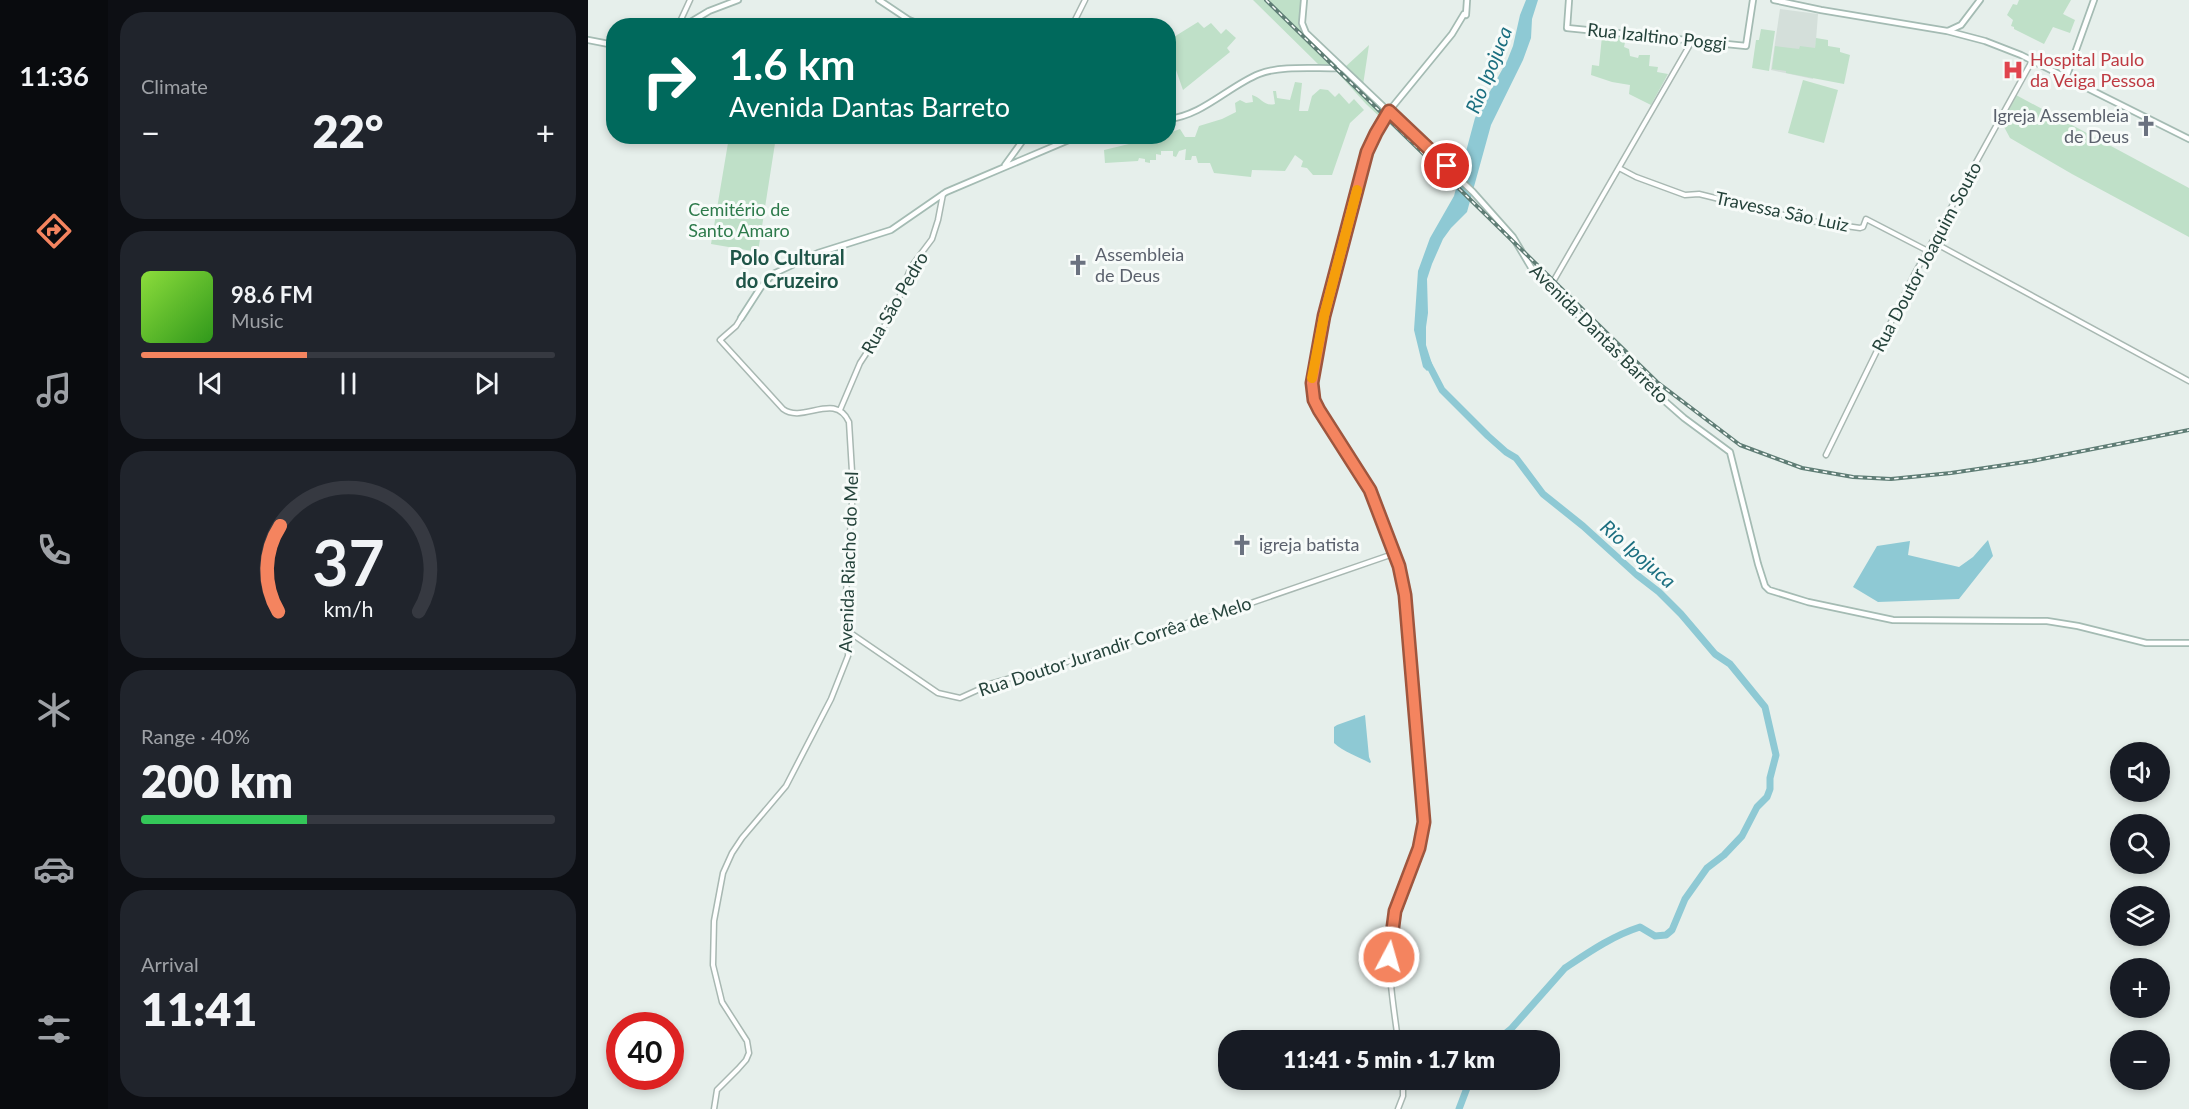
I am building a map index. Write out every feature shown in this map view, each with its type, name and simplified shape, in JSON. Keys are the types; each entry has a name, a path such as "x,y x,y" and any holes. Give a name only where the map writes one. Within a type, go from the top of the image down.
{"main road":[{"path":"697,18 738,0"},
{"path":"879,0 905,18"},
{"name":"Avenida Dantas Barreto","path":"1304,0 1302,23 1304,30 1341,68 1473,192 1514,240 1530,266 1659,396 1684,418 1731,452 1766,588 1775,593 1808,602 1893,620 2047,621 2078,626 2135,641 2189,643"},
{"path":"1389,111 1449,38 1464,14 1466,15 1467,0"},
{"name":"Rua Izaltino Poggi","path":"1569,0 1567,28 1746,46 1753,0"},
{"path":"1774,0 1947,31 1985,41 2032,61 2189,139"},
{"path":"1947,31 1961,25 1980,0"},
{"path":"2066,78 2094,0"},
{"path":"1961,25 1965,35"},
{"path":"588,40 606,43"},
{"path":"1176,117 1190,113 1260,74 1270,71 1341,68"},
{"path":"1004,167 1020,144"},
{"path":"741,318 773,274 818,253 891,230 943,194 1059,144"}],"street":[{"path":"682,18 690,0"},
{"path":"1076,18 1085,0"},
{"path":"1550,287 1692,41"},
{"name":"Rua Doutor Joaquim Souto","path":"1826,455 1903,298 2032,61"},
{"path":"1389,111 1376,133 1364,162 1324,316 1312,383 1314,400 1319,410 1370,490 1402,579 1405,595 1424,815 1419,848 1394,919 1389,957 1391,1005 1396,1030"},
{"name":"Travessa São Luiz","path":"1619,168 1633,176 1685,195 1699,194 1804,220 1860,228 1866,219 1928,251"},
{"name":"Rua São Pedro","path":"840,410 860,363 894,311 911,267 932,239 943,194"},
{"path":"1933,242 2189,381"},
{"path":"741,318 736,326 720,340 774,399 788,412 832,408 840,410"},
{"name":"Avenida Riacho do Mel","path":"714,1109 718,1089 746,1060 748,1053 747,1041 722,1002 715,977 712,944 723,873 742,838 786,786 831,699 848,656 845,609 853,480 850,424 845,413 840,410"},
{"name":"Rua Doutor Jurandir Corrêa de Melo","path":"848,632 938,693 960,698 993,683 1088,656 1225,612 1393,554"},
{"path":"1398,1109 1403,1090"}],"shaded area":[{"path":"1780,9 1818,14 1813,79 1771,70"}],"green space":[{"path":"1253,0 1302,0 1300,27 1333,61 1331,66 1319,65"},
{"path":"2019,0 2071,0 2063,14 2075,20 2070,33 2053,27 2044,44 2014,29 2011,26 2013,20 2007,15 2013,4 2017,5"},
{"path":"1198,22 1204,28 1211,23 1221,34 1226,29 1236,38 1227,48 1230,52 1183,90 1176,70 1176,36"},
{"path":"1761,29 1775,31 1769,71 1752,68 1756,40 1759,40"},
{"path":"1602,36 1626,38 1624,47 1629,49 1630,56 1638,58 1639,55 1650,55 1649,66 1658,67 1657,72 1668,74 1651,105 1629,94 1630,85 1591,75 1592,65 1599,66"},
{"path":"1816,38 1828,40 1828,46 1840,48 1840,52 1850,55 1844,84 1772,69 1775,46 1815,48"},
{"path":"1369,45 1363,85 1344,68"},
{"path":"1338,69 1387,111 1381,118 1337,72"},
{"path":"1803,80 1838,90 1824,143 1788,133"},
{"path":"1295,82 1302,83 1299,111 1308,111 1312,96 1320,89 1328,90 1335,97 1339,93 1349,104 1354,99 1364,110 1350,123 1332,175 1313,175 1307,168 1301,167 1303,161 1295,155 1285,171 1252,170 1251,177 1214,173 1210,163 1198,163 1196,156 1192,156 1191,160 1185,160 1186,149 1179,151 1176,157 1173,156 1173,151 1161,151 1161,155 1156,154 1156,160 1150,160 1150,163 1139,158 1138,161 1105,163 1104,150 1129,144 1176,144 1176,130 1180,129 1185,137 1195,137 1199,126 1236,112 1235,103 1240,100 1246,103 1253,102 1252,95 1271,105 1275,104 1273,91 1276,91 1277,98 1290,100"},
{"path":"2016,95 2189,188 2189,237 2010,138 2002,123"},
{"name":"Cemitério de Santo Amaro","path":"728,144 775,144 758,252 711,244"}],"water":[{"name":"Rio Ipojuca","path":"1526,0 1538,0 1532,19 1531,38 1523,60 1491,125 1467,212 1443,239 1427,279 1426,345 1433,367 1427,371 1423,367 1414,330 1418,271 1430,238 1454,196 1475,118 1507,61"},
{"path":"1988,540 1993,556 1959,599 1878,602 1853,587 1877,546 1910,541 1908,555 1959,567 1973,557"},
{"path":"1365,715 1370,763 1334,743 1334,727"}],"waterway":[{"name":"Rio Ipojuca","path":"1427,361 1442,390 1488,436 1516,458 1543,494 1659,592 1715,654 1730,664 1765,707 1776,755 1767,797 1757,807 1742,836 1724,855 1707,868 1685,899 1672,930 1666,935 1655,936 1640,927 1592,950 1565,968 1510,1030"},
{"name":"Rio Ipojuca","path":"1459,1109 1466,1090"}],"railway":[{"path":"1266,0 1657,382 1740,445 1802,468 1853,477 1891,479 2032,461 2189,430"}],"slow traffic":[{"path":"1312,378 1328,298 1357,190"}],"place":[{"name":"Hospital Paulo da Veiga Pessoa","path":"2013,70"},
{"name":"Igreja Assembleia de Deus","path":"2146,126"},
{"name":"Assembleia de Deus","path":"1078,265"},
{"name":"igreja batista","path":"1242,545"}],"district":[{"name":"Polo Cultural do Cruzeiro","path":"787,270"}],"route":[{"path":"1389,957 1395,911 1419,848 1424,822 1405,595 1399,566 1370,490 1319,410 1314,400 1312,383 1328,298 1352,215 1364,162 1376,133 1389,111 1447,166"}]}
